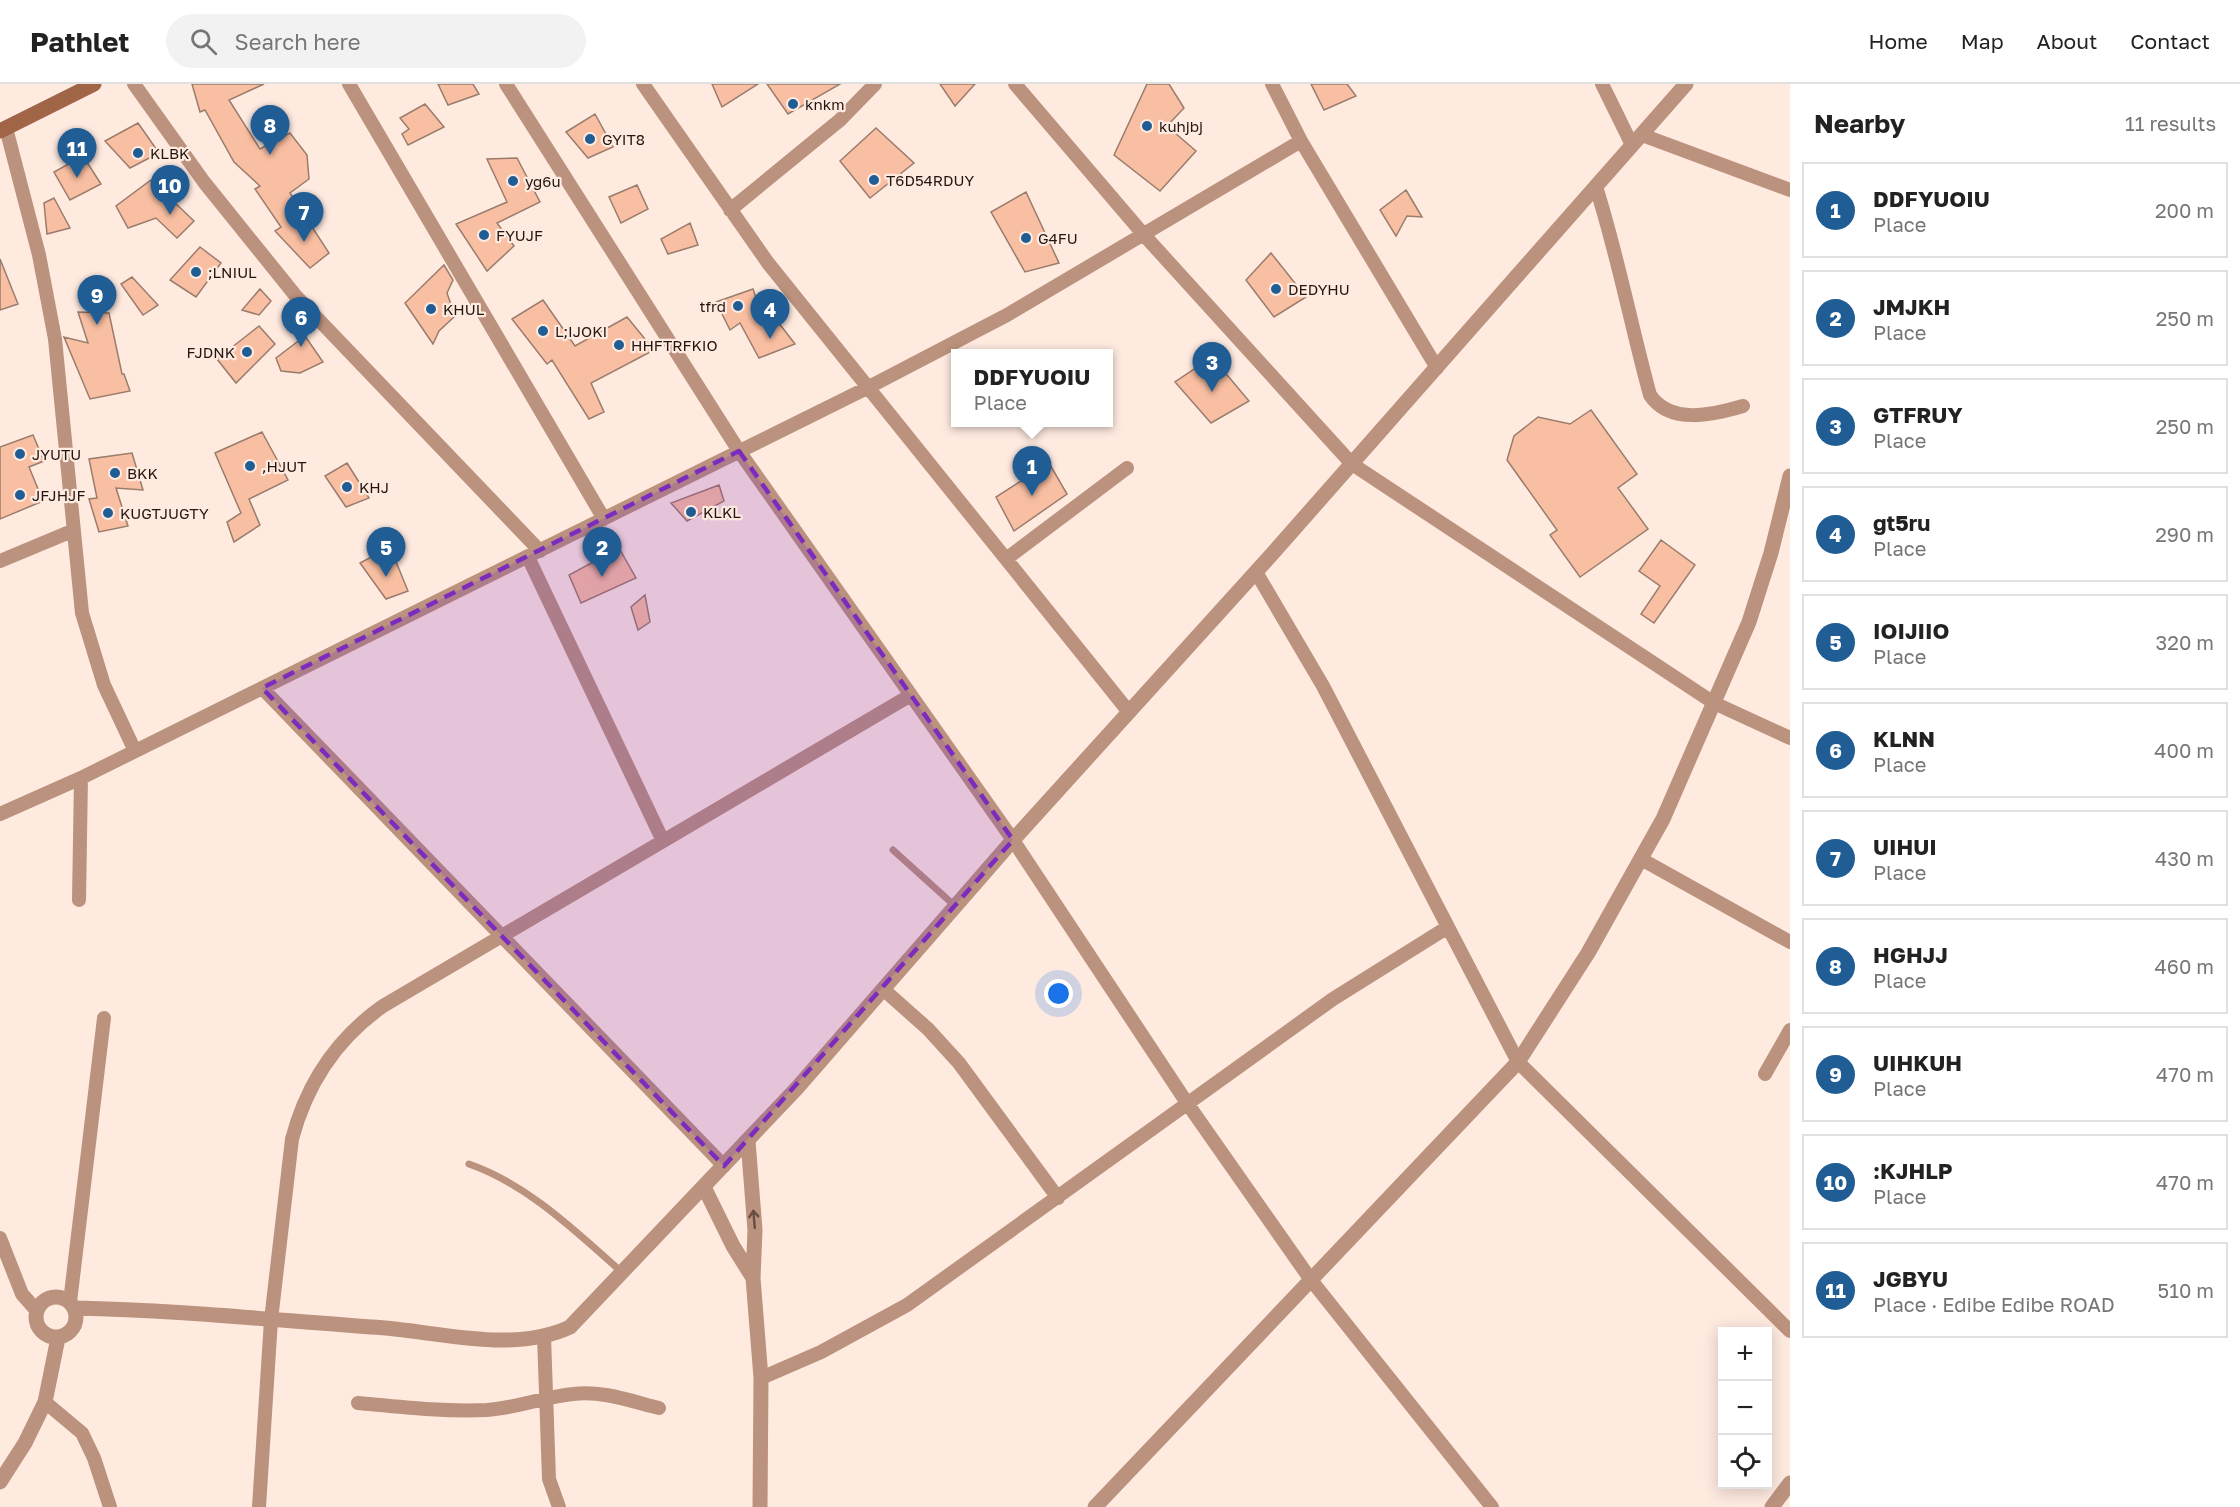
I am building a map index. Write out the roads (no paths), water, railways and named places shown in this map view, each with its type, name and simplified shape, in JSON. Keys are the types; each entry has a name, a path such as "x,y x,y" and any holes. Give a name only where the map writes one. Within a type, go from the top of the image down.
{"main road":[{"path":"3,129 94,84"}],"street":[{"path":"134,84 204,182 295,295 534,554 663,841"},
{"path":"349,84 604,519"},
{"path":"506,84 739,451 1013,840 1187,1103 1311,1280 1492,1507"},
{"path":"643,84 768,263 1129,711"},
{"path":"730,210 840,120 875,84"},
{"path":"1015,84 1144,235 1352,464 1714,703 1790,738"},
{"path":"1272,84 1301,141 1437,368"},
{"path":"1602,84 1637,140 1790,190"},
{"path":"72,1305 197,1313 483,1338 543,1336 570,1327 748,1141 1013,840 1352,464 1686,84"},
{"path":"3,129 39,255 55,339 65,424 72,531 82,613 91,649 104,685 135,751"},
{"path":"0,814 81,778 867,388 1007,315 1301,141"},
{"path":"1596,188 1612,237 1633,333 1650,395 1655,404 1669,412 1698,416 1743,406"},
{"path":"1006,559 1127,468"},
{"path":"1095,1507 1518,1062 1588,953 1663,819 1749,622 1771,553 1790,476"},
{"path":"0,561 72,531"},
{"path":"1256,572 1323,686 1518,1062 1790,1331"},
{"path":"262,688 724,1166"},
{"path":"259,1507 271,1320 292,1139 299,1113 321,1069 338,1044 361,1021 911,695"},
{"path":"79,900 81,778"},
{"path":"1641,859 1790,942"},
{"path":"760,1378 820,1352 907,1305 1333,999 1448,927"},
{"path":"883,989 928,1029 959,1063 1058,1198"},
{"path":"72,1305 104,1018"},
{"path":"1765,1074 1790,1029"},
{"path":"748,1141 755,1230 753,1278 760,1378 760,1507"},
{"path":"704,1186 733,1246 753,1278"},
{"path":"0,1238 22,1294 37,1311 38,1327 50,1337 58,1338 72,1331 77,1316 72,1305 62,1297 47,1299 37,1311"},
{"path":"543,1336 549,1479 559,1507"},
{"path":"0,1482 25,1443 45,1402 58,1338"},
{"path":"358,1403 431,1410 488,1410 573,1394 606,1395 659,1408"},
{"path":"45,1402 82,1433 94,1458 110,1507"},
{"path":"1772,1507 1790,1483"}],"lane":[{"path":"892,850 955,906"},
{"path":"469,1164 505,1180 536,1201 623,1273"}],"place":[{"name":"knkm","path":"793,104"},
{"name":"kuhjbj","path":"1147,126"},
{"name":"GYIT8","path":"590,139"},
{"name":"KLBK","path":"138,153"},
{"name":"HGHJJ","path":"270,155"},
{"name":"JGBYU","path":"77,178"},
{"name":"T6D54RDUY","path":"874,180"},
{"name":"yg6u","path":"513,181"},
{"name":":KJHLP","path":"170,215"},
{"name":"FYUJF","path":"484,235"},
{"name":"G4FU","path":"1026,238"},
{"name":"UIHUI","path":"304,242"},
{"name":";LNIUL","path":"196,272"},
{"name":"DEDYHU","path":"1276,289"},
{"name":"tfrd","path":"738,306"},
{"name":"KHUL","path":"431,309"},
{"name":"UIHKUH","path":"97,325"},
{"name":"L;IJOKI","path":"543,331"},
{"name":"gt5ru","path":"770,339"},
{"name":"HHFTRFKIO","path":"619,345"},
{"name":"KLNN","path":"301,347"},
{"name":"FJDNK","path":"247,352"},
{"name":"GTFRUY","path":"1212,392"},
{"name":"JYUTU","path":"20,454"},
{"name":",HJUT","path":"250,466"},
{"name":"BKK","path":"115,473"},
{"name":"KHJ","path":"347,487"},
{"name":"JFJHJF","path":"20,495"},
{"name":"DDFYUOIU","path":"1032,496"},
{"name":"KLKL","path":"691,512"},
{"name":"KUGTJUGTY","path":"108,513"},
{"name":"IOIJIIO","path":"386,577"},
{"name":"JMJKH","path":"602,577"}]}
